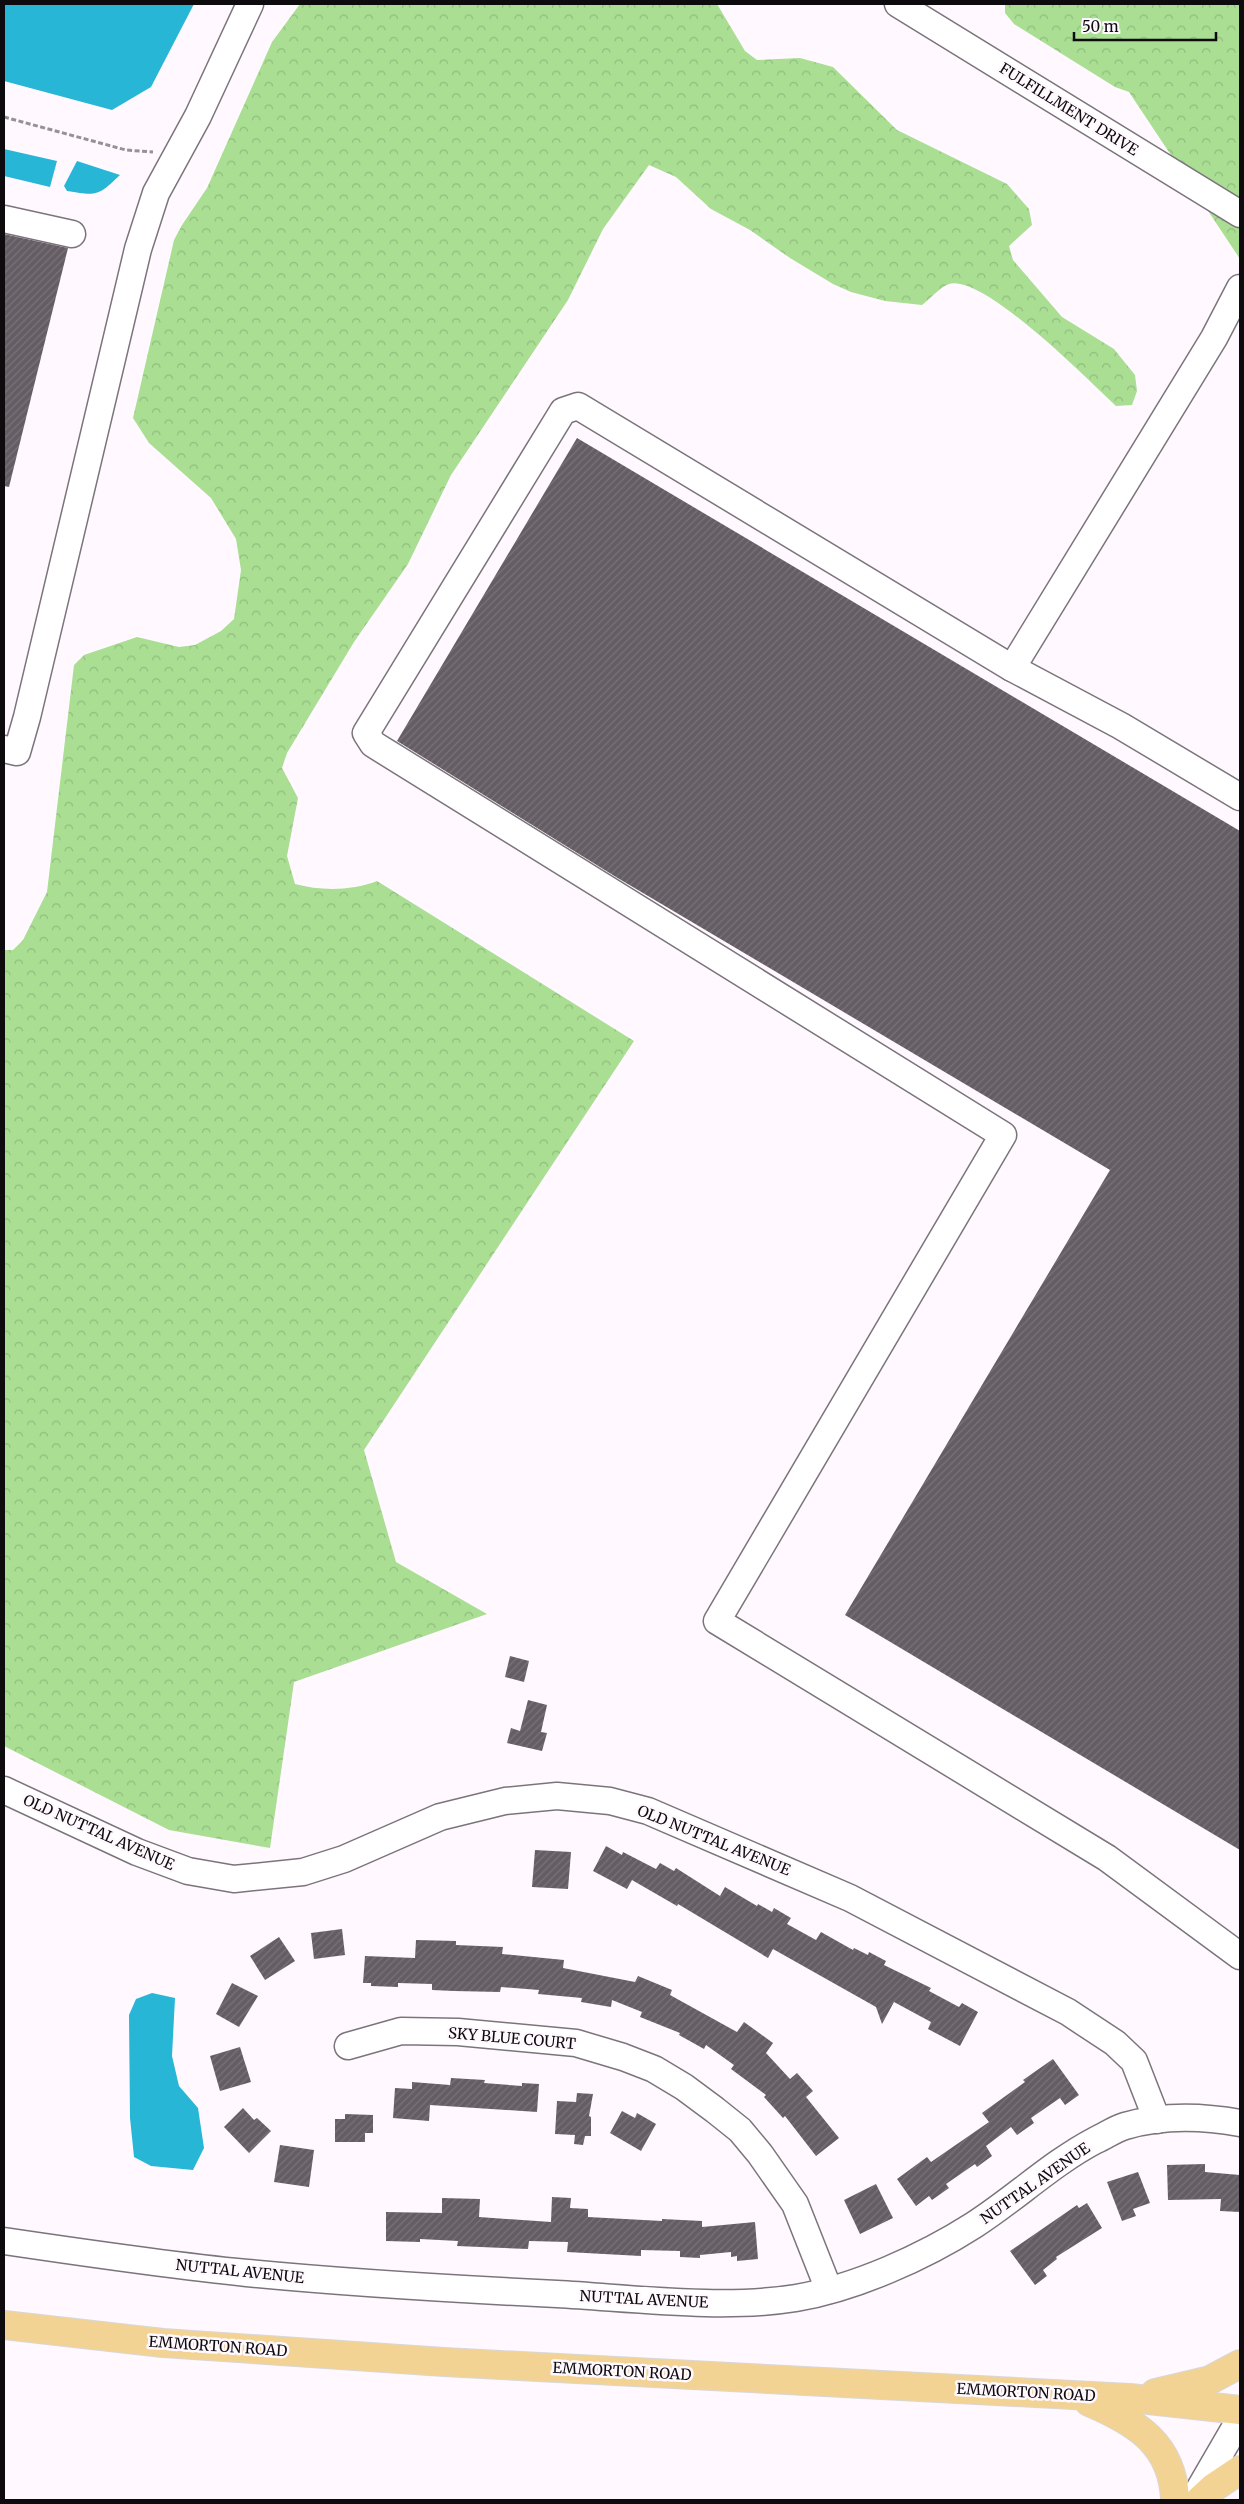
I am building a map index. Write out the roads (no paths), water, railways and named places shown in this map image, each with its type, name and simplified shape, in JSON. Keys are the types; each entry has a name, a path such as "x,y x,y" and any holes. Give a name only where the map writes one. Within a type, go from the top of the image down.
{"main road":[{"name":"EMMORTON ROAD","path":"4,2324 163,2343 396,2358 1130,2398 1240,2410"},
{"path":"1130,2398 1210,2380 1240,2364"},
{"path":"1074,2395 1122,2416 1154,2442 1166,2459 1174,2482 1175,2500"},
{"path":"1200,2500 1213,2488 1240,2470"}],"street":[{"path":"4,750 17,752 27,717 138,248 156,193 198,116 250,4"},
{"name":"FULFILLMENT DRIVE","path":"898,4 1240,214"},
{"path":"4,219 72,234"},
{"path":"1012,668 1214,338 1240,288"},
{"path":"1240,797 1121,726 1012,668 578,406 562,411 366,733 373,744 1003,1136 717,1621 1107,1858 1240,1956"},
{"name":"OLD NUTTAL AVENUE","path":"4,1790 137,1852 188,1871 234,1879 303,1872 344,1859 440,1817 505,1801 556,1796 610,1801 648,1811 850,1898 1068,2012 1115,2043 1134,2061 1157,2120"},
{"name":"SKY BLUE COURT","path":"348,2046 401,2031 458,2032 576,2043 624,2057 654,2069 684,2087 722,2115 740,2130 760,2154 795,2204 829,2290"},
{"name":"NUTTAL AVENUE","path":"4,2241 245,2272 398,2286 699,2302 787,2299 829,2290 887,2269 938,2246 976,2224 1078,2150 1123,2126 1157,2120 1217,2119 1240,2123"},
{"path":"1193,2500 1240,2419"}],"water":[{"path":"4,4 194,4 151,87 112,110 4,81"},
{"path":"4,149 57,161 50,187 4,176"},
{"path":"77,161 120,175 107,187 96,193 85,194 67,191 64,186"},
{"path":"152,1993 175,1998 172,2056 179,2086 198,2108 204,2148 193,2170 151,2166 134,2157 130,2118 129,2015 136,1999"}]}
